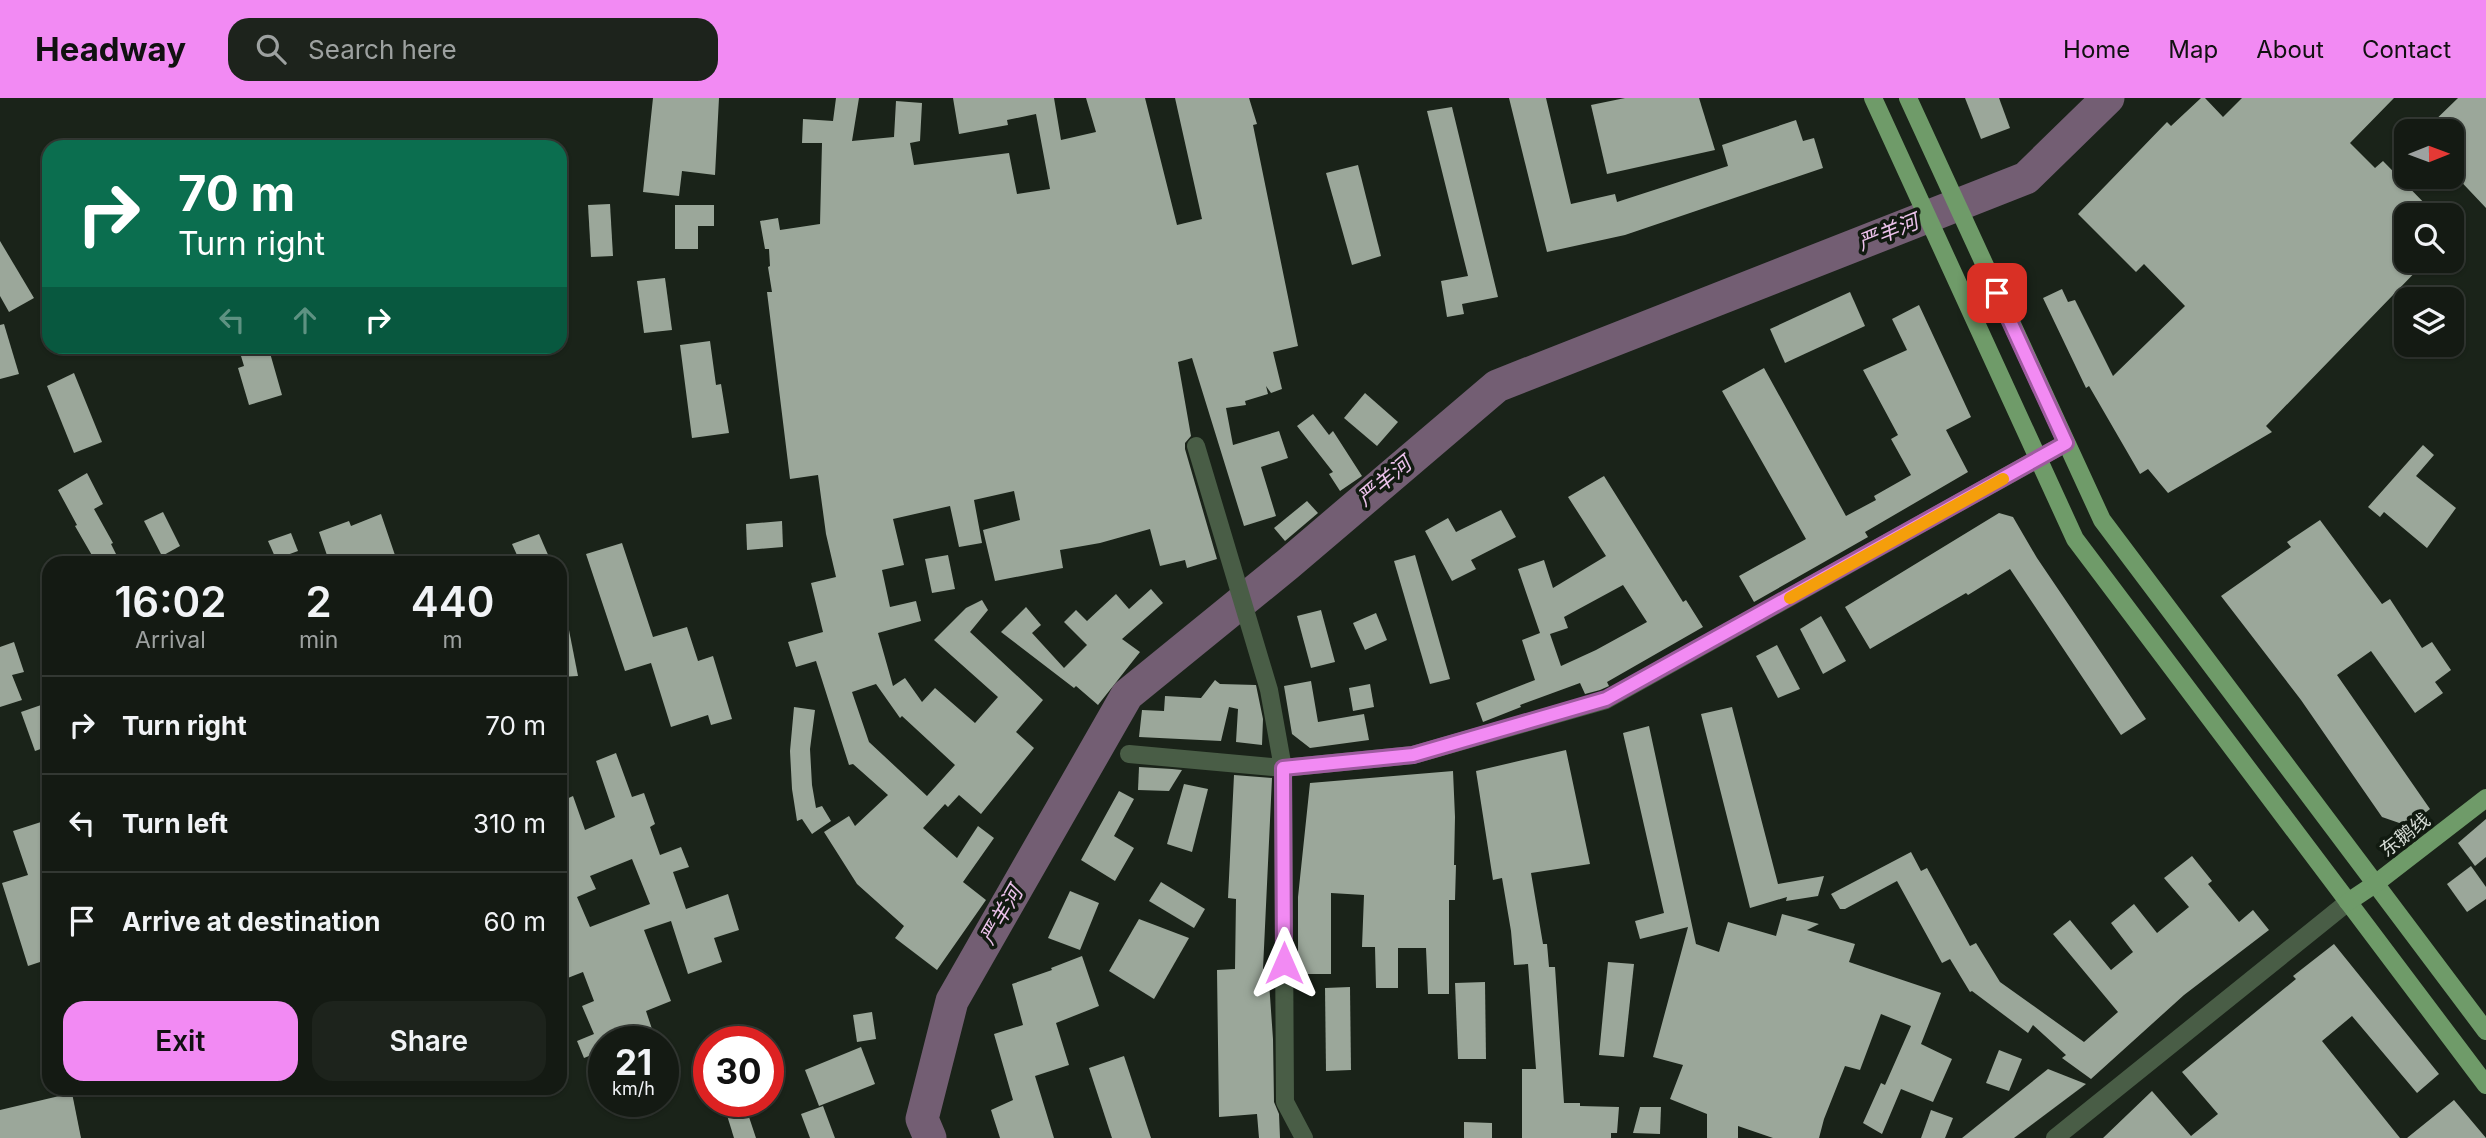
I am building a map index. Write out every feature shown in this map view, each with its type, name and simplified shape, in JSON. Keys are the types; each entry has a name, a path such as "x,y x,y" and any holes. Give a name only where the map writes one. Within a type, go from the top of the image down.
{"main road":[{"path":"1873,98 2075,538 2486,1085"},
{"path":"1908,98 2102,520 2486,1031"},
{"name":"东鹅线","path":"2348,902 2486,798"}],"street":[{"path":"1129,754 1283,768 1413,755 1606,699 2066,443"},
{"path":"1196,446 1269,690 1283,768 1285,1102 1304,1138"},
{"path":"2055,1138 2348,902"}],"building":[{"path":"653,98 719,98 715,175 682,171 679,196 643,192"},
{"path":"836,98 859,98 852,141 894,137 896,101 922,103 920,141 910,143 914,165 1009,153 1017,194 1050,189 1036,114 1007,120 1008,125 959,134 953,98 1054,98 1061,140 1096,132 1086,98 1145,98 1177,225 1202,219 1175,98 1249,98 1257,124 1253,125 1298,346 1273,352 1282,389 1271,393 1266,386 1268,394 1245,401 1246,405 1226,408 1233,445 1279,431 1288,458 1261,467 1276,516 1244,526 1192,358 1178,362 1191,436 1185,443 1185,449 1217,559 1187,568 1185,560 1160,566 1150,529 1100,543 1060,550 1063,568 995,581 983,530 1020,520 1014,491 974,500 982,543 959,547 950,506 893,519 904,565 882,570 890,607 916,601 921,621 878,633 893,686 905,678 922,702 935,688 975,723 998,697 934,640 966,608 982,600 988,610 970,632 1043,700 1016,732 1034,748 981,814 959,795 948,807 945,804 923,828 957,858 978,826 994,838 963,882 986,900 937,970 895,938 904,926 857,884 824,832 849,816 855,826 888,795 853,764 849,765 816,661 796,667 788,642 823,632 811,583 836,577 826,534 818,475 790,479 767,292 772,292 768,267 769,249 765,249 760,221 778,218 780,230 820,224 822,143 802,143 803,119 833,121","holes":["876,684 900,718 902,716 955,765 927,796 869,742 852,692"]},
{"path":"1509,98 1546,98 1571,204 1615,194 1617,202 1728,166 1722,145 1796,120 1803,141 1814,138 1823,168 1625,235 1547,252"},
{"path":"1625,98 1699,98 1715,150 1607,174 1591,105"},
{"path":"1965,98 1999,98 2010,128 1981,139"},
{"path":"2201,98 2205,98 2223,117 2242,98 2394,98 2350,143 2375,168 2383,161 2394,172 2394,189 2410,189 2424,203 2394,203 2394,273 2414,273 2401,287 2394,287 2394,294 2266,426 2272,432 2168,493 2148,469 2140,474 2089,386 2086,388 2043,298 2062,289 2068,302 2075,300 2113,376 2185,306 2144,264 2136,272 2078,214 2167,122 2171,126"},
{"path":"2458,98 2486,98 2486,208 2464,185 2464,119 2436,119"},
{"path":"1452,107 1498,297 1462,304 1464,314 1447,317 1441,281 1468,276 1427,111"},
{"path":"1358,165 1381,256 1352,265 1326,173"},
{"path":"610,204 613,256 591,257 588,205"},
{"path":"675,205 714,205 714,226 698,226 698,249 675,249"},
{"path":"0,241 34,298 9,312 0,296"},
{"path":"665,278 672,330 644,333 637,281"},
{"path":"1850,292 1865,326 1785,363 1770,329"},
{"path":"1919,305 1971,417 1946,430 1968,472 1865,532 1868,537 1754,602 1739,576 1806,539 1722,391 1764,368 1846,516 1876,500 1874,496 1911,475 1891,439 1898,435 1863,370 1907,350 1892,319"},
{"path":"4,324 19,374 0,379 0,325"},
{"path":"710,341 716,385 721,384 729,433 692,438 680,345"},
{"path":"240,354 270,354 282,395 249,405 238,368 244,366"},
{"path":"74,373 102,442 74,453 47,386"},
{"path":"1365,393 1398,422 1377,446 1344,418"},
{"path":"1313,414 1329,435 1333,431 1362,476 1340,491 1329,474 1333,472 1297,426"},
{"path":"2423,445 2434,455 2416,476 2456,508 2427,548 2384,512 2380,517 2368,507"},
{"path":"87,473 103,504 94,509 113,543 111,544 117,556 92,556 58,490"},
{"path":"1604,476 1683,602 1686,600 1703,627 1607,682 1609,686 1600,690 1585,694 1580,683 1483,722 1476,703 1535,680 1522,640 1540,633 1518,569 1544,560 1553,588 1606,556 1568,497","holes":["1623,585 1647,622 1561,666 1550,634 1568,628 1564,617"]},
{"path":"1307,501 1318,513 1285,541 1274,528"},
{"path":"1501,510 1516,537 1471,560 1476,569 1452,581 1425,531 1448,518 1456,532"},
{"path":"163,512 180,546 162,556 144,521"},
{"path":"1999,513 2013,517 2037,558 2146,719 2121,735 2010,569 1870,649 1845,607"},
{"path":"381,514 395,556 327,556 319,532 349,521 351,526"},
{"path":"2320,520 2382,604 2390,599 2422,648 2432,642 2451,670 2435,682 2443,693 2415,713 2371,651 2337,675 2430,809 2408,826 2382,817 2301,700 2221,596 2291,547 2287,542"},
{"path":"782,521 783,547 747,550 746,524"},
{"path":"291,533 298,551 275,556 268,541"},
{"path":"539,534 549,556 517,556 512,544"},
{"path":"622,543 653,637 687,627 698,661 713,656 732,719 711,725 708,715 671,727 651,663 625,671 586,554"},
{"path":"948,555 955,589 932,593 925,559"},
{"path":"1415,555 1450,679 1430,684 1394,561"},
{"path":"1151,589 1163,603 1122,639 1140,652 1098,705 1001,632 1026,607 1041,625 1032,633 1064,668 1087,645 1064,622 1076,610 1087,621 1116,594 1129,609"},
{"path":"1321,610 1335,662 1311,668 1297,616"},
{"path":"1376,613 1387,640 1365,650 1353,623"},
{"path":"1821,616 1846,661 1823,674 1800,629"},
{"path":"567,620 578,676 567,677"},
{"path":"14,642 24,672 12,675 22,700 0,707 0,647"},
{"path":"1777,645 1800,689 1778,698 1756,656"},
{"path":"1215,680 1220,684 1256,685 1263,719 1262,745 1236,742 1238,709 1229,707 1221,741 1139,737 1142,710 1164,711 1165,696 1201,698"},
{"path":"1311,681 1318,722 1364,714 1369,740 1310,748 1292,734 1284,686"},
{"path":"1370,684 1374,707 1353,711 1349,688"},
{"path":"42,705 42,748 35,751 21,712"},
{"path":"794,707 815,710 810,749 812,785 816,808 822,806 831,821 812,834 802,819 797,821 792,789 790,751"},
{"path":"1732,707 1778,884 1824,876 1818,896 1786,901 1787,897 1750,908 1701,714"},
{"path":"1649,726 1696,944 1719,952 1728,922 1776,936 1782,914 1819,924 1807,930 1855,944 1849,962 1941,993 1921,1044 1952,1059 1933,1102 1901,1089 1882,1134 1863,1123 1881,1083 1885,1085 1911,1026 1881,1014 1860,1070 1845,1066 1819,1138 1773,1138 1738,1126 1738,1138 1707,1138 1707,1114 1670,1099 1683,1065 1653,1057 1688,927 1640,939 1635,921 1664,913 1623,733"},
{"path":"1566,750 1590,864 1531,873 1543,944 1547,944 1549,967 1555,967 1564,1103 1619,1107 1617,1133 1611,1133 1611,1138 1522,1138 1522,1069 1536,1069 1528,964 1514,965 1502,878 1493,880 1476,771"},
{"path":"616,753 632,797 644,793 655,824 650,827 660,855 681,847 689,867 673,872 686,909 728,894 739,930 714,938 722,962 688,974 671,921 644,930 671,1001 646,1011 651,1026 591,1026 582,1006 594,1001 583,972 567,978 567,799 573,796 585,830 615,817 596,761","holes":["632,859 650,904 590,927 577,897 596,889 590,876"]},
{"path":"1139,767 1182,770 1169,791 1138,790"},
{"path":"1453,771 1456,865 1455,900 1449,900 1449,994 1428,994 1426,948 1398,948 1398,988 1376,988 1375,947 1362,947 1364,895 1331,893 1331,974 1298,974 1298,897 1310,783"},
{"path":"1234,775 1272,778 1263,969 1268,968 1274,1102 1279,1114 1280,1138 1259,1138 1257,1114 1219,1117 1217,970 1235,969 1236,899 1228,898"},
{"path":"1184,784 1208,789 1192,852 1167,844"},
{"path":"1119,791 1134,799 1114,836 1134,848 1115,881 1081,860"},
{"path":"2486,819 2486,857 2475,866 2458,843"},
{"path":"41,822 42,825 42,961 28,966 2,883 28,875 13,831"},
{"path":"1911,852 1921,871 1927,868 1970,946 1976,943 2000,982 2084,1042 2118,1012 2053,934 2070,920 2111,970 2133,952 2111,923 2134,904 2157,933 2189,907 2164,878 2192,856 2212,881 2208,884 2239,922 2253,910 2269,930 2184,995 2091,1079 2062,1058 2066,1055 2033,1025 2028,1033 1970,992 1950,959 1942,963 1897,881 1845,909 1840,909 1831,894"},
{"path":"2471,866 2486,887 2486,899 2467,912 2447,884"},
{"path":"1161,882 1205,909 1194,928 1149,901"},
{"path":"1070,891 1099,903 1080,950 1048,938"},
{"path":"1139,919 1189,938 1154,999 1109,971"},
{"path":"2334,944 2439,1074 2417,1093 2352,1016 2322,1041 2400,1138 2103,1138 2152,1091 2191,1136 2218,1114 2182,1072 2296,979 2293,976"},
{"path":"1082,956 1099,1006 1056,1023 1069,1065 1035,1076 1054,1138 1000,1138 991,1110 1013,1100 994,1034 1023,1025 1012,984"},
{"path":"1608,962 1634,964 1624,1057 1599,1055"},
{"path":"1485,982 1486,1059 1458,1059 1455,983"},
{"path":"1350,987 1351,1070 1326,1071 1325,988"},
{"path":"872,1012 876,1039 857,1042 853,1015"},
{"path":"588,1036 588,1056 584,1058 577,1041"},
{"path":"861,1047 875,1084 819,1106 805,1070"},
{"path":"1999,1050 2022,1059 2009,1091 1986,1083"},
{"path":"1124,1056 1151,1138 1112,1138 1089,1068"},
{"path":"2048,1069 2086,1084 2014,1138 1962,1138"},
{"path":"72,1095 81,1138 0,1138 0,1110"},
{"path":"2454,1100 2486,1138 2407,1138 2433,1117"},
{"path":"823,1106 835,1138 810,1138 801,1114"},
{"path":"1640,1107 1661,1107 1660,1134 1633,1133"},
{"path":"1931,1110 1953,1118 1945,1138 1921,1138"},
{"path":"728,1117 749,1117 756,1138 734,1138"},
{"path":"1464,1122 1492,1123 1492,1138 1464,1138"}],"waterway":[{"name":"严羊河","path":"930,1138 922,1119 952,1001 1127,695 1288,564 1497,386 2026,178 2108,98"}],"slow traffic":[{"path":"1790,598 2003,479"}],"route":[{"path":"1284,963 1283,768 1413,755 1606,699 2066,443 1997,293"}]}
